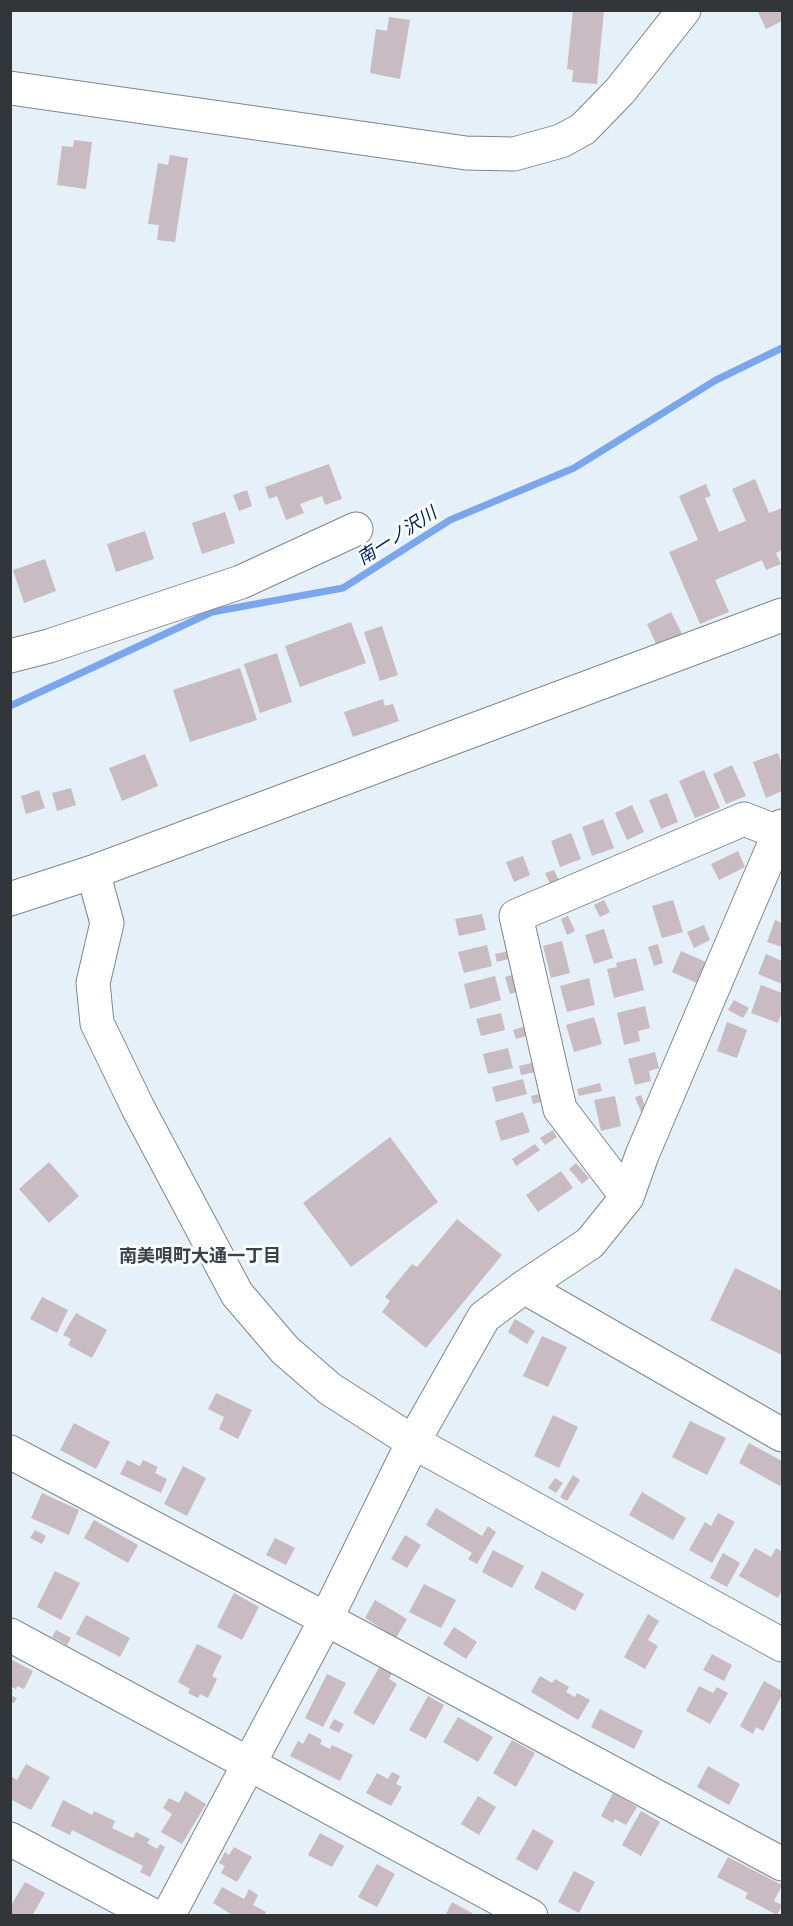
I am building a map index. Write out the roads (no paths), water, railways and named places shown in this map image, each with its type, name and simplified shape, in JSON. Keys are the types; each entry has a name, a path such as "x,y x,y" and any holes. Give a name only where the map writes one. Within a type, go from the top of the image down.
{"street":[{"path":"10,88 466,153 514,154 561,141 583,129 620,91 684,10"},
{"path":"10,656 49,646 241,582 356,529"},
{"path":"10,899 93,872 783,615"},
{"path":"168,1916 326,1619 413,1442 484,1317 590,1243 627,1197 646,1144 781,829 744,819 516,916 561,1109 627,1197"},
{"path":"93,872 106,923 93,983 97,1023 138,1108 237,1294 285,1350 330,1389 413,1442 783,1645"},
{"path":"524,1287 783,1435"},
{"path":"10,1452 783,1864"},
{"path":"10,1635 531,1916"},
{"path":"10,1839 154,1916"}],"waterway":[{"name":"南一ノ沢川","path":"10,706 212,612 343,588 450,520 574,468 716,380 782,348"}],"district":[{"name":"南美唄町大通一丁目","path":"200,1256"}]}
